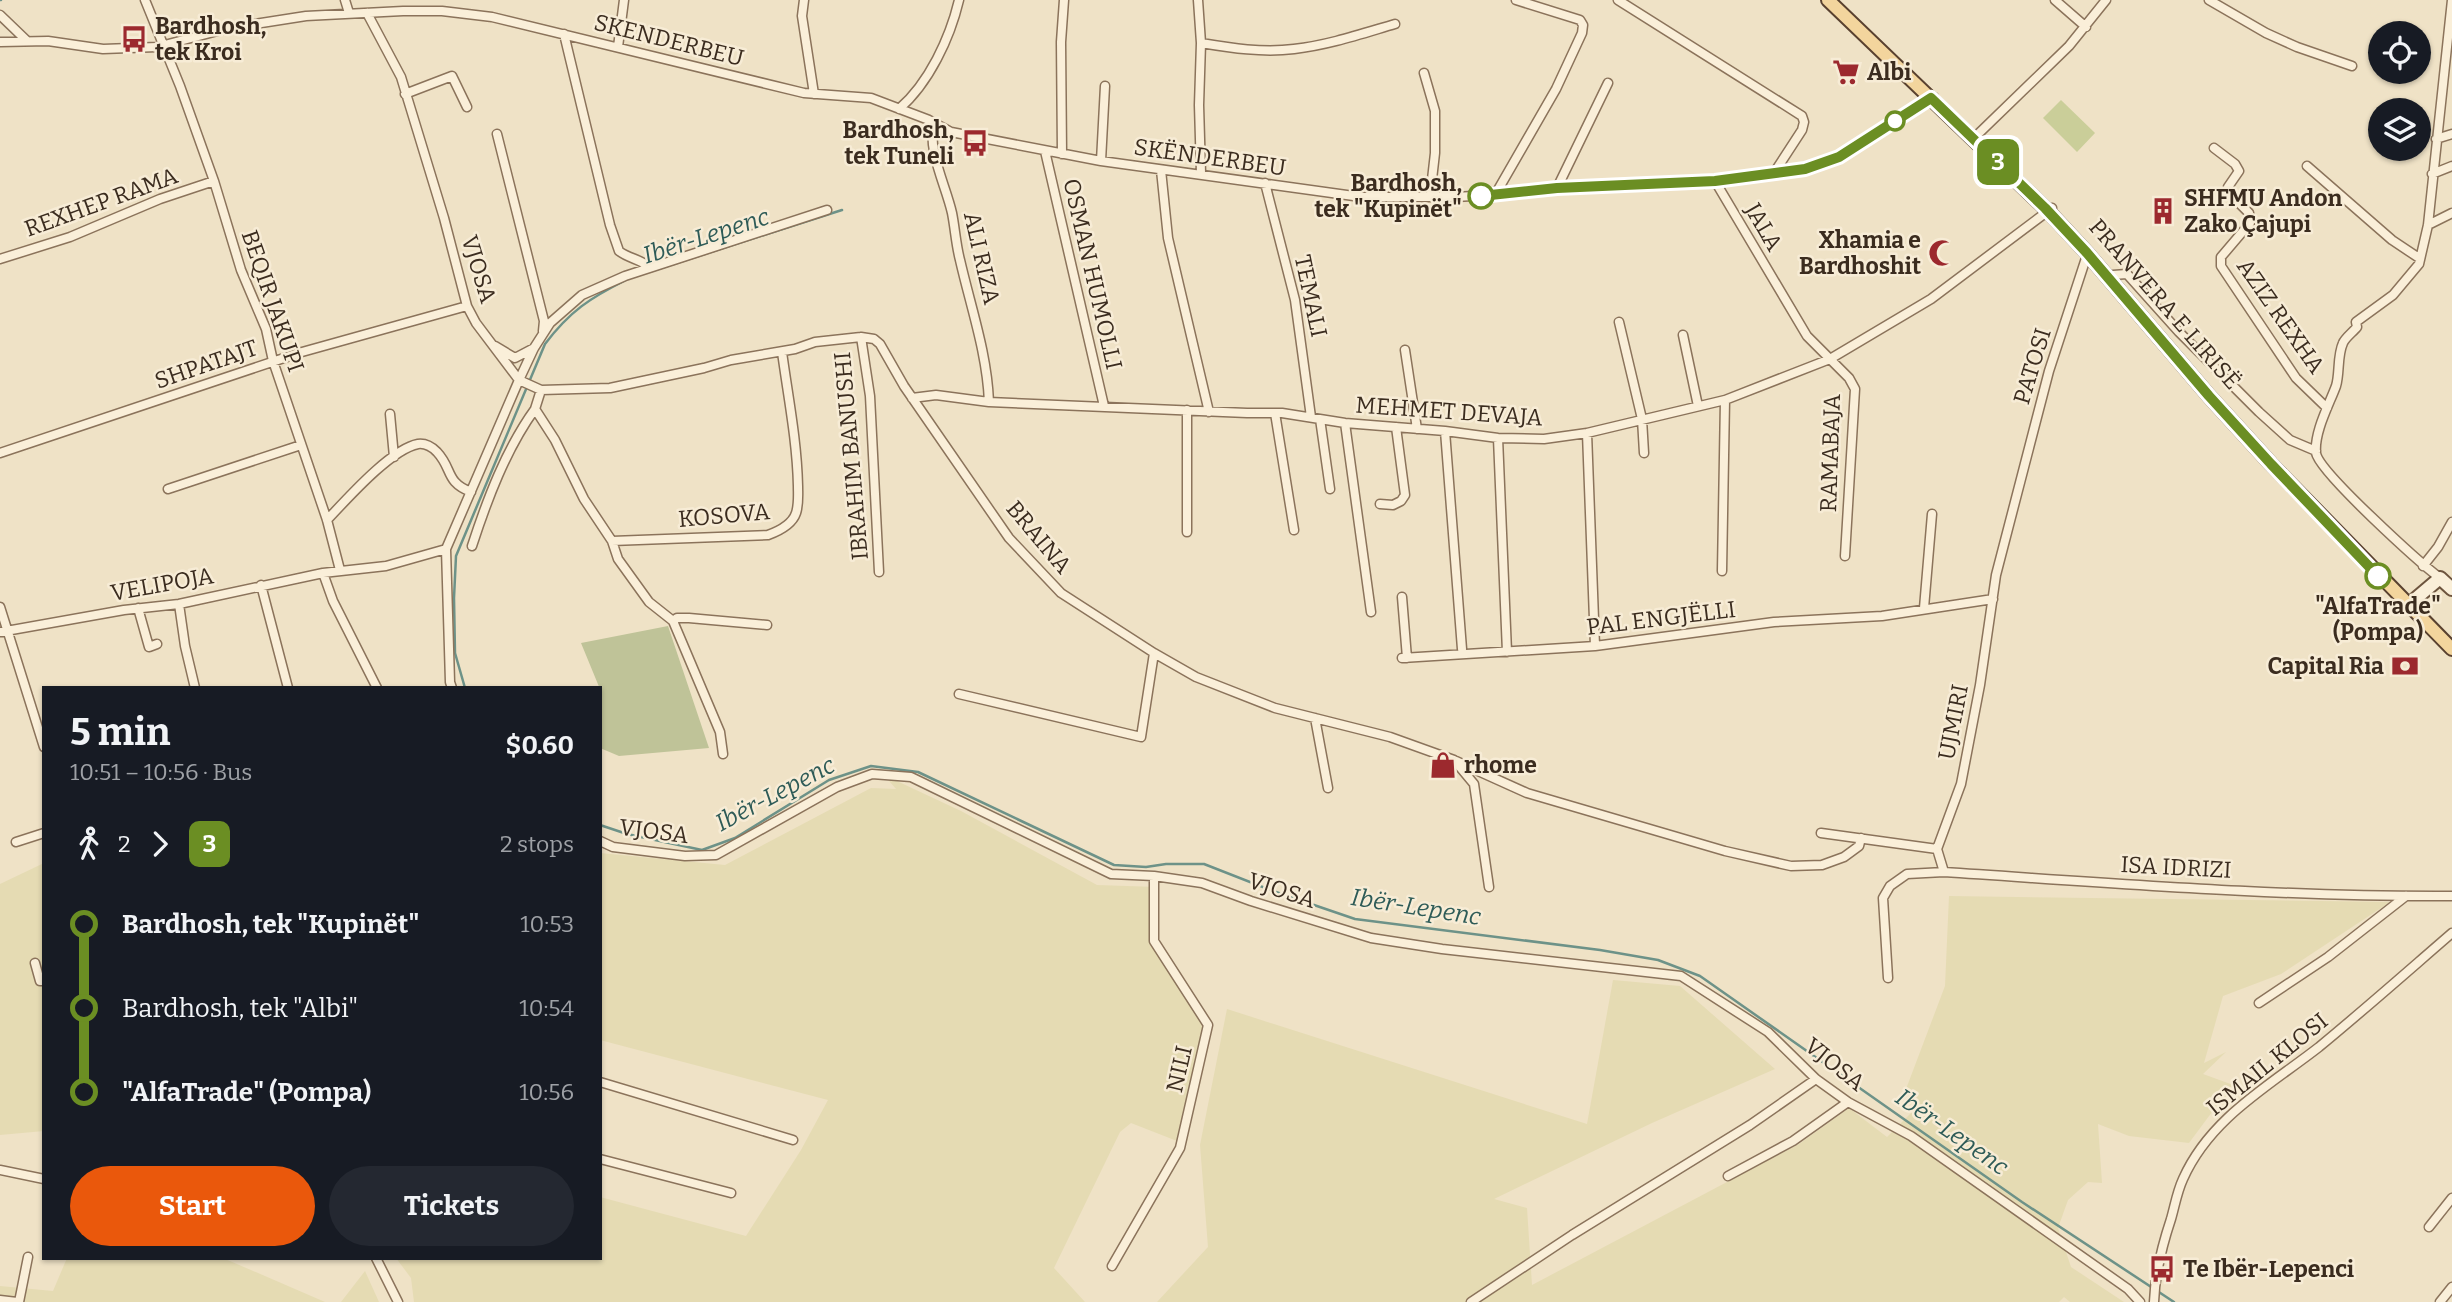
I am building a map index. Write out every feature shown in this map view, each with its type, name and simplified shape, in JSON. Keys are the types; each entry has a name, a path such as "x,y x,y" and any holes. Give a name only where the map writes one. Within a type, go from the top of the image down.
{"main road":[{"name":"PRANVERA E LIRISË","path":"1828,0 1976,137 2113,275 2281,467 2452,649"},
{"name":"PRANVERA E LIRISË","path":"1838,0 1933,97"},
{"name":"PRANVERA E LIRISË","path":"2089,251 2240,430 2410,604 2452,642"}],"street":[{"name":"BEQIR JAKUPI","path":"145,0 165,46 214,181 241,270 266,330 273,361 327,520 340,570"},
{"path":"345,0 349,13"},
{"path":"618,47 624,0"},
{"path":"804,0 803,16 814,94"},
{"path":"902,111 943,48 954,25 960,0"},
{"path":"1062,154 1061,42 1064,0"},
{"path":"1198,0 1201,43 1201,173"},
{"path":"1495,195 1556,89 1583,33 1580,20 1516,0"},
{"path":"1618,0 1802,116 1802,130 1774,173"},
{"path":"2055,0 2086,27"},
{"path":"1976,137 2086,27 2106,0"},
{"path":"2209,0 2266,33 2352,66"},
{"path":"2452,0 2428,225 2419,264 2393,295 2356,322 2357,327 2343,343 2337,382 2316,451 2319,461 2340,485 2423,566 2452,589"},
{"name":"SKENDERBEU","path":"367,13 403,10 492,17 804,93"},
{"path":"0,42 48,41 103,49 165,46 229,28 306,16 367,13"},
{"name":"VJOSA","path":"367,13 392,58 405,94 444,218 467,306 476,323 519,380"},
{"path":"0,15 26,40"},
{"path":"1201,43 1242,50 1292,50 1336,42 1395,24"},
{"path":"564,34 610,225 619,251 637,261 643,261 649,267"},
{"path":"1423,73 1435,111 1435,153 1430,197"},
{"path":"405,94 452,76 467,107"},
{"path":"1557,188 1608,83"},
{"path":"1101,161 1105,86"},
{"name":"SKËNDERBEU","path":"804,93 871,98 951,132 1045,151 1361,197 1495,195 1557,188 1715,181 1805,169 1839,157 1933,97"},
{"name":"ALI RIZA","path":"932,122 932,144 952,212 960,258 988,374 989,402"},
{"path":"497,134 544,321 543,334"},
{"path":"2436,139 2452,134"},
{"name":"AZIZ REXHA","path":"2214,148 2235,164 2239,171 2228,187 2229,194 2249,213 2250,223 2221,257 2221,266 2296,378 2327,408"},
{"name":"OSMAN HUMOLLI","path":"1045,151 1104,406"},
{"path":"2307,166 2392,240 2419,258"},
{"path":"2432,174 2452,166"},
{"path":"1161,170 1168,238 1209,412"},
{"name":"REXHEP RAMA","path":"0,259 70,237 214,181"},
{"name":"JALA","path":"1715,181 1807,336 1830,359"},
{"name":"TEMALI","path":"1265,183 1295,300 1330,489"},
{"path":"451,686 446,549 519,380 534,348 550,323 582,295 649,267 827,210"},
{"name":"MEHMET DEVAJA","path":"912,398 936,396 989,402 1275,413 1345,423 1498,438 1544,439 1587,433 1725,400 1830,359 1924,303 2050,210"},
{"path":"2428,225 2452,213"},
{"name":"PATOSI","path":"1993,599 1996,575 2015,497 2049,371 2089,251"},
{"path":"2113,275 2127,274 2179,332 2259,412 2290,440 2316,451"},
{"name":"SHPATAJT","path":"0,453 273,361 378,329 467,306"},
{"path":"1619,322 1642,419 1644,453"},
{"path":"1683,335 1698,406"},
{"path":"519,380 538,388 610,388 704,369 731,360 782,352 815,342 861,337"},
{"name":"BRAINA","path":"861,337 874,339 880,344 912,398 1009,538 1052,584 1061,593 1196,677 1275,708 1391,737 1454,760 1527,793 1725,851 1791,866 1822,865 1844,857 1859,846 1861,838"},
{"name":"IBRAHIM BANUSHI","path":"861,337 870,396 879,572"},
{"path":"492,345 515,358 534,348"},
{"path":"1405,350 1417,429"},
{"name":"KOSOVA","path":"612,541 768,535 780,531 791,522 797,513 797,458 782,352"},
{"name":"RAMABAJA","path":"1830,359 1849,378 1855,389 1845,556"},
{"path":"472,546 480,520 521,428 535,409 538,388"},
{"path":"1722,571 1725,400"},
{"path":"535,409 555,440 584,499 612,541 618,559 649,602 673,621 720,732 723,754"},
{"path":"1187,410 1187,532"},
{"path":"1275,413 1294,530"},
{"path":"390,414 394,457"},
{"path":"1345,423 1371,612"},
{"path":"1380,504 1393,505 1405,495 1395,427"},
{"path":"1445,431 1462,649"},
{"path":"1587,433 1595,646"},
{"path":"1498,438 1507,652"},
{"path":"327,520 363,483 394,457 418,444 426,444 439,455 457,486 471,492"},
{"path":"168,489 301,445"},
{"path":"1924,608 1932,514"},
{"path":"2423,566 2452,522"},
{"name":"VELIPOJA","path":"4,631 138,608 179,604 340,570 386,566 446,549"},
{"path":"323,573 338,613 376,686"},
{"path":"2410,604 2440,578"},
{"path":"261,585 287,686"},
{"name":"PAL ENGJËLLI","path":"1402,597 1405,658 1595,646 1774,622 1882,616 1993,599"},
{"name":"UJMIRI","path":"1937,849 1961,784 1993,599"},
{"path":"179,604 195,686"},
{"path":"0,607 4,631 42,741"},
{"path":"138,608 149,647 157,644"},
{"path":"673,621 677,618 690,618 767,625"},
{"path":"959,694 1142,737 1154,653"},
{"path":"1315,718 1328,788"},
{"path":"1454,760 1474,784 1489,887"},
{"name":"VJOSA","path":"602,842 613,847 685,856 716,855 837,787 872,774 911,777 1111,874 1154,876 1202,883 1371,938 1681,976 1768,1032 1816,1079 1848,1102 1911,1136 2129,1289 2140,1302"},
{"path":"1821,833 1937,849 1944,872 1907,874 1889,886 1883,898 1888,978"},
{"path":"16,842 42,834"},
{"name":"ISA IDRIZI","path":"1944,872 2180,888 2452,896"},
{"name":"NILI","path":"1112,1266 1180,1148 1208,1025 1154,941 1154,876"},
{"path":"2259,1003 2328,957 2406,896"},
{"name":"ISMAIL KLOSI","path":"2154,1302 2160,1253 2176,1197 2184,1176 2207,1138 2267,1084 2347,1023 2452,933"},
{"path":"35,963 42,981"},
{"path":"1471,1302 1572,1235 1751,1125 1816,1079"},
{"path":"602,1083 793,1140"},
{"path":"1728,1176 1793,1141 1848,1102"},
{"path":"602,1160 731,1193"},
{"path":"0,1170 42,1179"},
{"path":"2429,1227 2452,1198"},
{"path":"0,1300 18,1302 28,1257"},
{"path":"377,1260 398,1302"},
{"path":"2440,1302 2452,1287"}],"shaded area":[{"path":"884,775 961,811 1097,885 1157,887 1154,941 1204,1025 1177,1141 1131,1123 1120,1132 1054,1268 1085,1302 414,1302 411,1278 398,1260 602,1260 602,1198 746,1236 801,1150 828,1100 602,1041 602,853 725,865 871,788 896,789"},
{"path":"42,864 42,1131 0,1135 0,884"},
{"path":"1949,896 2390,902 2281,974 2223,996 2204,1063 2226,1052 2203,1074 2236,1086 2218,1104 2189,1143 2129,1136 2098,1124 2102,1183 2088,1182 2068,1200 2058,1228 2071,1267 2124,1302 2070,1302 2064,1297 2059,1302 1157,1302 1208,1247 1200,1145 1227,1009 1587,1124 1613,980 1680,986 1775,1069 1652,1123 1494,1199 1527,1208 1532,1285 1799,1144 1849,1108 1887,1137 1914,1110 1906,1089 1945,986"},
{"path":"66,1260 228,1260 325,1302 0,1302 0,1286 53,1291"},
{"path":"365,1271 379,1302 341,1302"}],"green space":[{"path":"2061,100 2095,133 2077,152 2043,118"},
{"path":"668,626 709,748 619,756 602,749 602,686 599,686 581,643"}],"waterway":[{"name":"Ibër-Lepenc","path":"652,271 842,210"},
{"name":"Ibër-Lepenc","path":"464,686 455,653 456,556 545,344 581,306 626,280"},
{"name":"Ibër-Lepenc","path":"602,826 627,834 702,850 735,838 829,780 871,766 918,772 1114,865 1146,867 1204,864 1355,919 1600,950 1658,960 1700,976 2022,1202 2174,1302"}],"bus line":[{"name":"3","path":"1481,196 1557,188 1715,181 1805,169 1839,157 1931,98 2045,208 2209,396 2378,576"}],"place":[{"name":"Bardhosh, tek Kroi","path":"134,39"},
{"name":"Albi","path":"1846,72"},
{"name":"Bardhosh, tek Tuneli","path":"975,143"},
{"name":"Bardhosh, tek \"Kupinët\"","path":"1481,196"},
{"name":"SHFMU Andon Zako Çajupi","path":"2163,211"},
{"name":"Xhamia e Bardhoshit","path":"1942,253"},
{"name":"\"AlfaTrade\" (Pompa)","path":"2378,576"},
{"name":"Capital Ria","path":"2405,666"},
{"name":"rhome","path":"1443,765"},
{"name":"Te Ibër-Lepenci","path":"2162,1269"}]}
